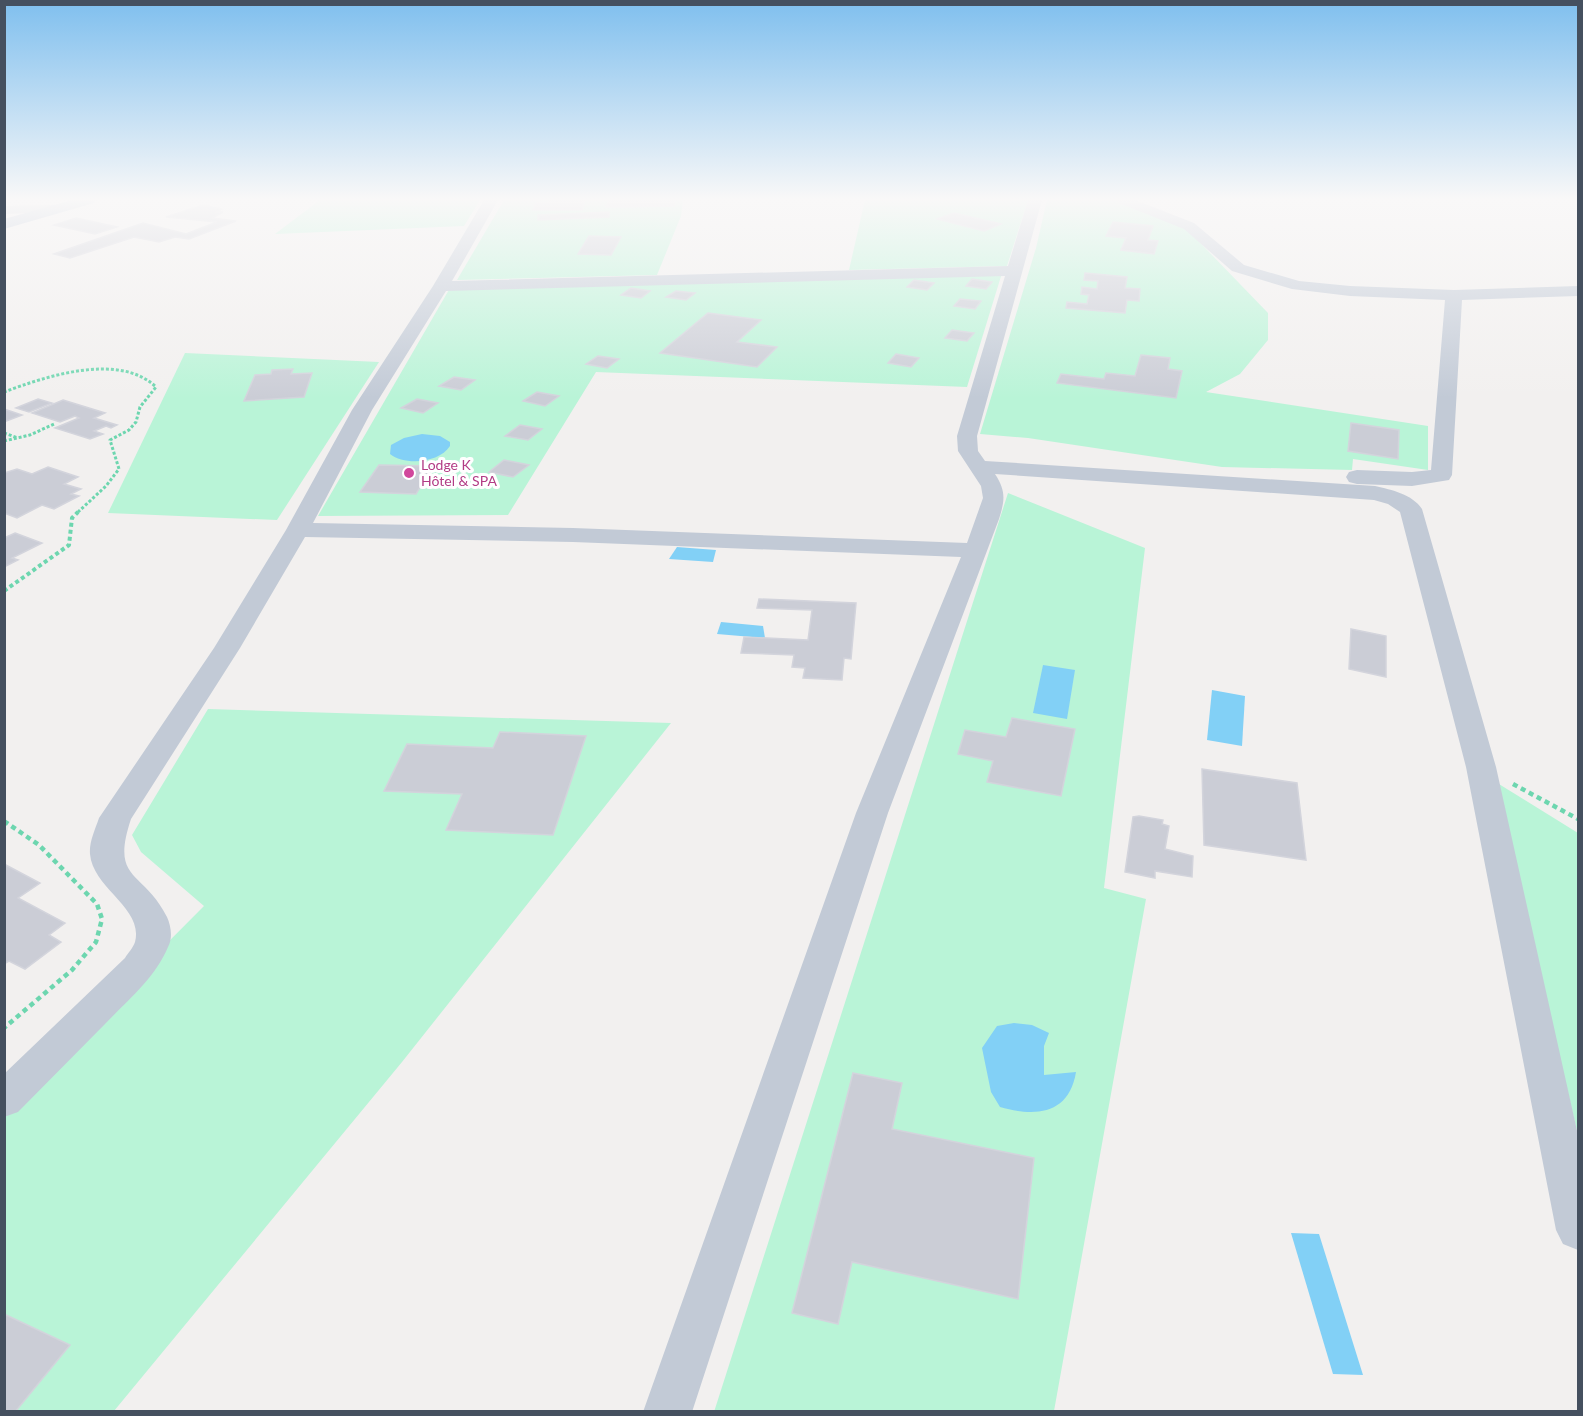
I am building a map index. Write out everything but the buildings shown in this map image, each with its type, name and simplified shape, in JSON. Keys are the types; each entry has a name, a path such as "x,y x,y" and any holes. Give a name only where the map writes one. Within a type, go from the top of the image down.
{"street":[{"path":"4,1100 138,968 152,944 154,926 145,908 114,878 106,858 107,842 115,818 227,648 298,530 362,410 453,266"},
{"path":"667,1412 872,813 994,498 992,486 968,451 967,436 1016,266"},
{"path":"1238,266 1266,278 1322,289 1454,295 1578,291"},
{"path":"441,286 1015,271"},
{"path":"1014,449 1081,462 1201,472 1412,479 1441,475 1454,295"},
{"path":"980,467 1375,494 1396,499 1411,509 1480,766 1578,1230"},
{"path":"298,530 573,535 975,550"}],"path":[{"path":"4,392 21,384 62,374 113,368 131,370 151,378 156,387 143,401 137,412 136,422 129,430 110,440 119,469 106,486 72,518 69,546 4,591"},
{"path":"4,441 54,424"},
{"path":"4,433 18,438"},
{"path":"1480,766 1578,819"},
{"path":"4,821 39,845 97,904 102,919 96,942 72,970 4,1028"}],"green space":[{"path":"465,266 661,266 657,275 457,280"},
{"path":"850,266 1004,266 849,270"},
{"path":"1031,266 1223,266 1268,313 1268,340 1240,374 1206,392 1428,426 1428,470 1353,459 1352,470 1222,467 1028,438 980,434"},
{"path":"1002,273 967,387 596,372 508,515 318,516 450,288"},
{"path":"185,353 379,362 277,520 108,513"},
{"path":"1008,493 1145,548 1104,888 1146,899 1054,1411 714,1412"},
{"path":"208,709 671,723 402,1062 114,1411 5,1412 5,1106 204,906 141,852 132,835"},
{"path":"1494,781 1578,833 1578,1135"}],"water":[{"path":"422,434 440,436 450,442 450,446 438,456 422,461 404,460 390,454 391,445 404,438"},
{"path":"677,547 716,550 713,562 669,559"},
{"path":"721,622 763,626 765,638 717,634"},
{"path":"1043,665 1075,670 1067,719 1033,713"},
{"path":"1212,690 1245,696 1242,746 1207,740"},
{"path":"1014,1023 1032,1025 1049,1033 1044,1046 1044,1075 1076,1072 1066,1097 1058,1105 1038,1112 1013,1110 1000,1107 991,1092 982,1048 997,1026"},
{"path":"1291,1233 1319,1234 1363,1375 1333,1374"}],"place":[{"name":"Lodge K Hôtel & SPA","path":"409,473"}]}
